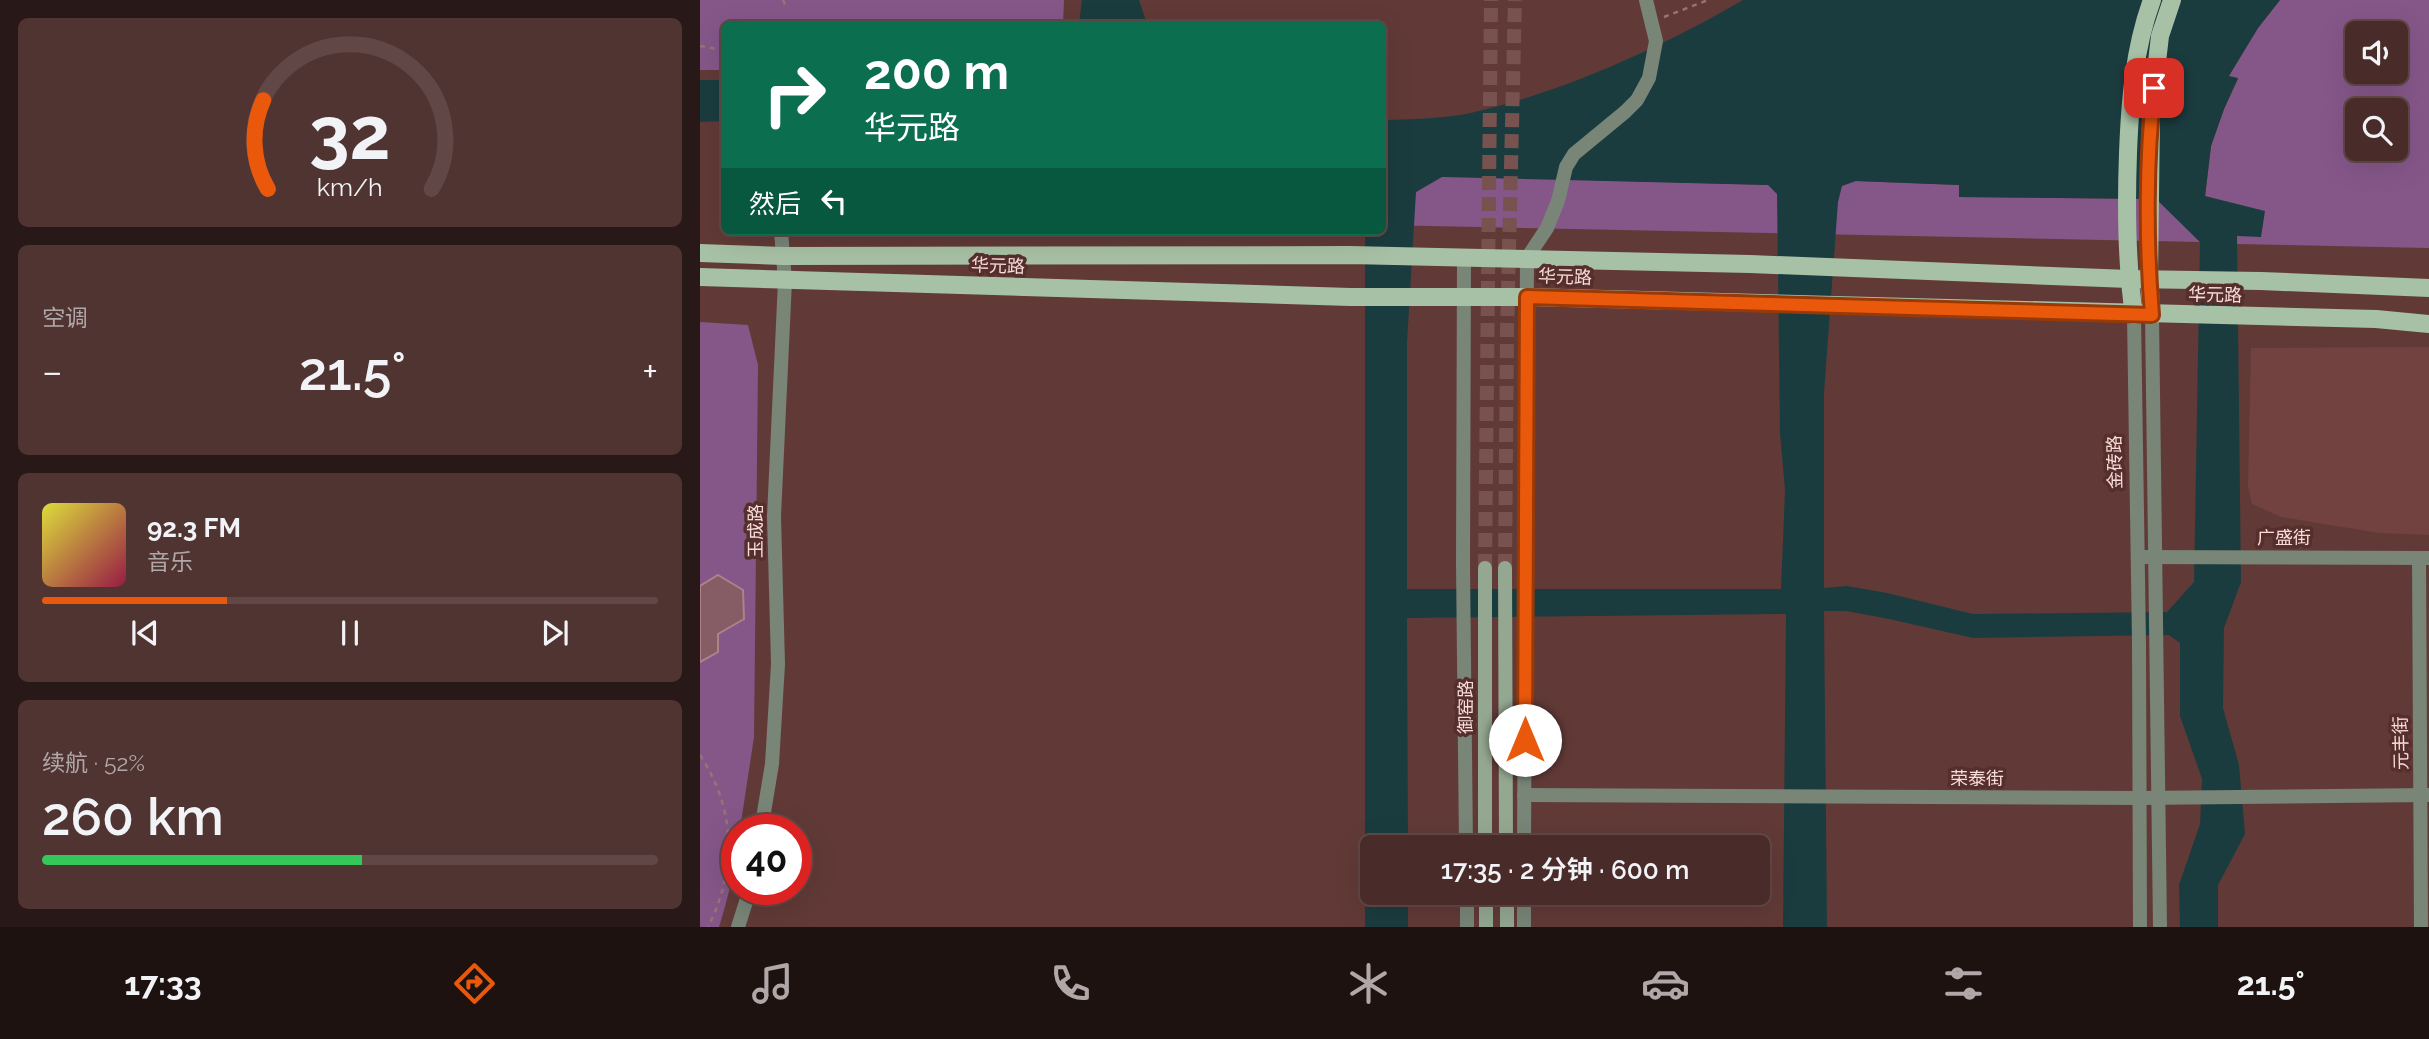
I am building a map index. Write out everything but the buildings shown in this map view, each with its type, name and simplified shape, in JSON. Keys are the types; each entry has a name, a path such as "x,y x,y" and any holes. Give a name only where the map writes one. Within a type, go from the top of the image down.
{"main road":[{"name":"金砖路","path":"2143,315 2129,279 2126,213 2130,99 2142,27 2152,0"},
{"name":"金砖路","path":"2143,315 2149,280 2151,114 2160,36 2172,0"},
{"name":"华元路","path":"700,253 783,256 1350,255 1527,258 2429,288"},
{"name":"华元路","path":"700,277 1350,297 1527,297 2376,319 2429,324"},
{"name":"御窑路","path":"1485,568 1485,835"},
{"path":"1505,568 1506,835"},
{"path":"1486,905 1486,927"},
{"path":"1507,905 1507,927"}],"street":[{"path":"1524,835 1527,258 1547,228 1558,201 1566,167 1574,154 1637,100 1649,78 1656,40 1646,0"},
{"name":"玉成路","path":"764,814 772,764 778,664 774,516 785,281 780,235"},
{"path":"1464,258 1466,835"},
{"name":"金砖路","path":"2140,927 2137,599 2143,315"},
{"name":"金砖路","path":"2143,315 2155,558 2160,927"},
{"name":"广盛街","path":"2138,557 2424,558"},
{"name":"元丰街","path":"2421,927 2425,795 2424,558"},
{"name":"荣泰街","path":"1524,795 1843,798 2425,795"},
{"path":"738,927 745,905"},
{"path":"1467,905 1467,927"},
{"path":"1524,905 1524,927"}],"path":[{"path":"783,0 787,9"},
{"path":"1651,22 1708,0"},
{"path":"700,47 721,50"},
{"path":"700,755 714,776 726,818 729,844 728,874 719,905 708,927"}],"shaded area":[{"path":"700,0 1064,0 1063,21 721,21 721,70 700,70"},
{"path":"2280,0 2429,0 2429,248 2237,244 2237,236 2205,197 2211,146 2238,79 2228,76 2258,28"},
{"path":"1442,176 1769,185 1856,181 1959,185 1959,197 2157,199 2200,242 1386,225 1416,192"},
{"path":"700,322 748,325 758,365 754,737 742,814 721,814 721,905 725,905 719,927 700,927"},
{"path":"2429,347 2429,535 2379,533 2281,517 2252,504 2248,487 2251,348"}],"water":[{"path":"1082,0 1139,0 1146,21 1079,21"},
{"path":"1743,0 2280,0 2258,28 2229,76 2238,78 2211,146 2205,196 2265,211 2261,237 2237,236 2241,582 2224,628 2223,708 2239,765 2245,834 2218,885 2218,927 2180,927 2179,885 2200,824 2202,779 2180,716 2180,643 2169,635 1973,638 1846,611 1824,611 1827,927 1783,927 1786,614 1407,618 1408,835 1365,835 1365,235 1386,235 1386,120 1433,118 1483,110 1583,78 1650,49","holes":["1442,177 1768,185 1777,194 1780,433 1785,490 1781,589 1407,589 1407,343 1416,192","1856,181 1959,185 1959,197 2156,199 2200,242 2194,582 2167,612 1973,614 1847,586 1824,588 1824,393 1838,202 1842,186"]},
{"path":"700,80 721,80 721,121 700,122"},
{"path":"1365,905 1408,905 1408,927 1365,927"}],"tunnel":[{"path":"1485,568 1491,0"},
{"path":"1505,568 1507,333 1515,0"}],"route":[{"path":"1525,740 1527,297 2152,315 2149,224 2154,88"}]}
